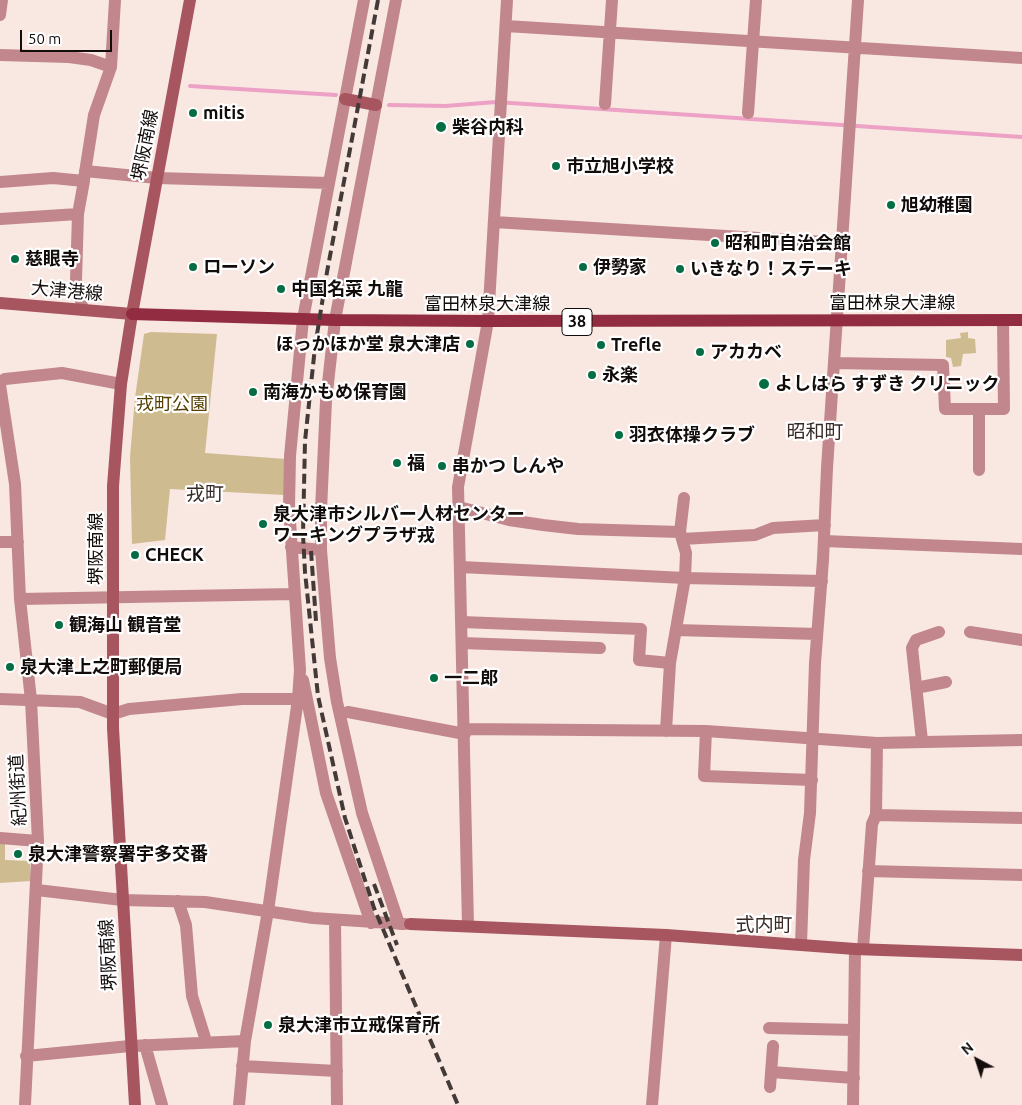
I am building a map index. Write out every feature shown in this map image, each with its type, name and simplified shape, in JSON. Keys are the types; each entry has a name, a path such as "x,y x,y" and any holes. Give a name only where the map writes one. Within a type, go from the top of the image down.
{"main road":[{"name":"堺阪南線","path":"135,1105 130,1046 113,714 113,486 121,384 132,314 190,0"},
{"path":"345,99 376,104"},
{"name":"大津港線","path":"0,303 132,314"},
{"name":"富田林泉大津線","path":"132,314 335,320 1022,320"},
{"path":"405,924 666,935 859,949 1022,955"}],"street":[{"path":"0,15 2,0"},
{"path":"83,310 76,280 78,214 94,115 110,66 114,0"},
{"path":"364,0 303,319 290,456 289,506 300,670 326,793 370,923"},
{"path":"37,890 122,900 205,902 334,920 405,924 362,813 337,702 330,658 321,550 322,456 335,320 396,0"},
{"path":"468,926 458,487 488,321 508,0"},
{"path":"605,104 612,0"},
{"path":"748,113 756,0"},
{"path":"800,944 804,860 812,780 812,740 818,634 858,0"},
{"path":"506,26 1022,58"},
{"path":"0,55 91,60 110,66"},
{"path":"0,182 84,176 329,183"},
{"path":"0,219 78,214"},
{"path":"494,222 842,243"},
{"path":"834,363 943,365 945,409 1004,409 1003,321"},
{"path":"0,383 5,379 62,373 121,384"},
{"name":"紀州街道","path":"0,383 15,484 20,599 31,700 38,841 25,1105"},
{"path":"979,409 979,470"},
{"path":"666,731 670,663 685,578 686,553 681,536 684,498"},
{"path":"459,507 509,520 543,525 681,536 755,535 773,528 825,525"},
{"path":"824,541 1022,549"},
{"path":"0,542 18,542"},
{"path":"291,547 321,550"},
{"path":"461,567 685,578 822,581"},
{"path":"20,599 294,594"},
{"path":"462,622 641,629 639,660 670,663"},
{"path":"676,630 818,634"},
{"path":"922,741 912,648 916,640 939,632"},
{"path":"970,632 1022,640"},
{"path":"462,643 600,648"},
{"path":"238,1105 245,1041 268,911 298,699 300,670"},
{"path":"916,688 946,682"},
{"path":"0,699 80,702 113,714 129,709 242,699 298,699"},
{"path":"348,712 465,732 706,731 812,740 877,743 1022,740"},
{"path":"706,731 704,776 812,780"},
{"path":"853,1105 854,1030 859,949 872,824 876,815 877,743"},
{"path":"876,815 1022,818"},
{"path":"0,838 38,841"},
{"path":"868,872 1022,875"},
{"path":"178,901 186,925 192,996 206,1041"},
{"path":"334,920 337,1105"},
{"path":"652,1105 666,935"},
{"path":"769,1028 854,1030"},
{"path":"26,1056 130,1046 206,1041 245,1041"},
{"path":"145,1045 162,1105"},
{"path":"770,1087 773,1046"},
{"path":"242,1066 337,1071"},
{"path":"771,1072 854,1078"}],"green space":[{"name":"戎町公園","path":"151,332 217,334 205,453 286,459 285,495 170,489 165,540 132,544 130,457 135,398 144,334"},
{"path":"968,332 968,338 975,339 976,353 963,354 961,366 953,367 951,358 946,357 946,340 961,338 960,333"},
{"path":"0,843 5,844 5,860 30,861 31,881 0,883"}],"waterway":[{"path":"190,86 336,95"},
{"path":"389,105 445,106 496,102 1022,137"}],"railway":[{"path":"378,0 327,272 315,347 305,441 303,534 305,572 318,696 345,818 374,908 458,1105"},
{"path":"311,551 316,621"},
{"path":"374,884 397,945"}],"place":[{"name":"mitis","path":"193,113"},
{"name":"柴谷内科","path":"441,127"},
{"name":"市立旭小学校","path":"556,166"},
{"name":"旭幼稚園","path":"891,205"},
{"name":"昭和町自治会館","path":"715,243"},
{"name":"慈眼寺","path":"15,259"},
{"name":"ローソン","path":"193,267"},
{"name":"伊勢家","path":"583,267"},
{"name":"いきなり！ステーキ","path":"680,269"},
{"name":"中国名菜 九龍","path":"281,289"},
{"name":"ほっかほか堂 泉大津店","path":"470,344"},
{"name":"Trefle","path":"601,345"},
{"name":"アカカベ","path":"700,352"},
{"name":"永楽","path":"592,375"},
{"name":"よしはら すずき クリニック","path":"764,384"},
{"name":"南海かもめ保育園","path":"253,392"},
{"name":"羽衣体操クラブ","path":"619,435"},
{"name":"福","path":"397,463"},
{"name":"串かつ しんや","path":"442,466"},
{"name":"泉大津市シルバー人材センター ワーキングプラザ戎","path":"263,524"},
{"name":"CHECK","path":"135,555"},
{"name":"観海山 観音堂","path":"59,625"},
{"name":"泉大津上之町郵便局","path":"10,667"},
{"name":"一二郎","path":"434,678"},
{"name":"泉大津警察署宇多交番","path":"18,854"},
{"name":"泉大津市立戒保育所","path":"268,1025"}],"district":[{"name":"昭和町","path":"815,432"},
{"name":"戎町","path":"205,494"},
{"name":"式内町","path":"764,925"}]}
